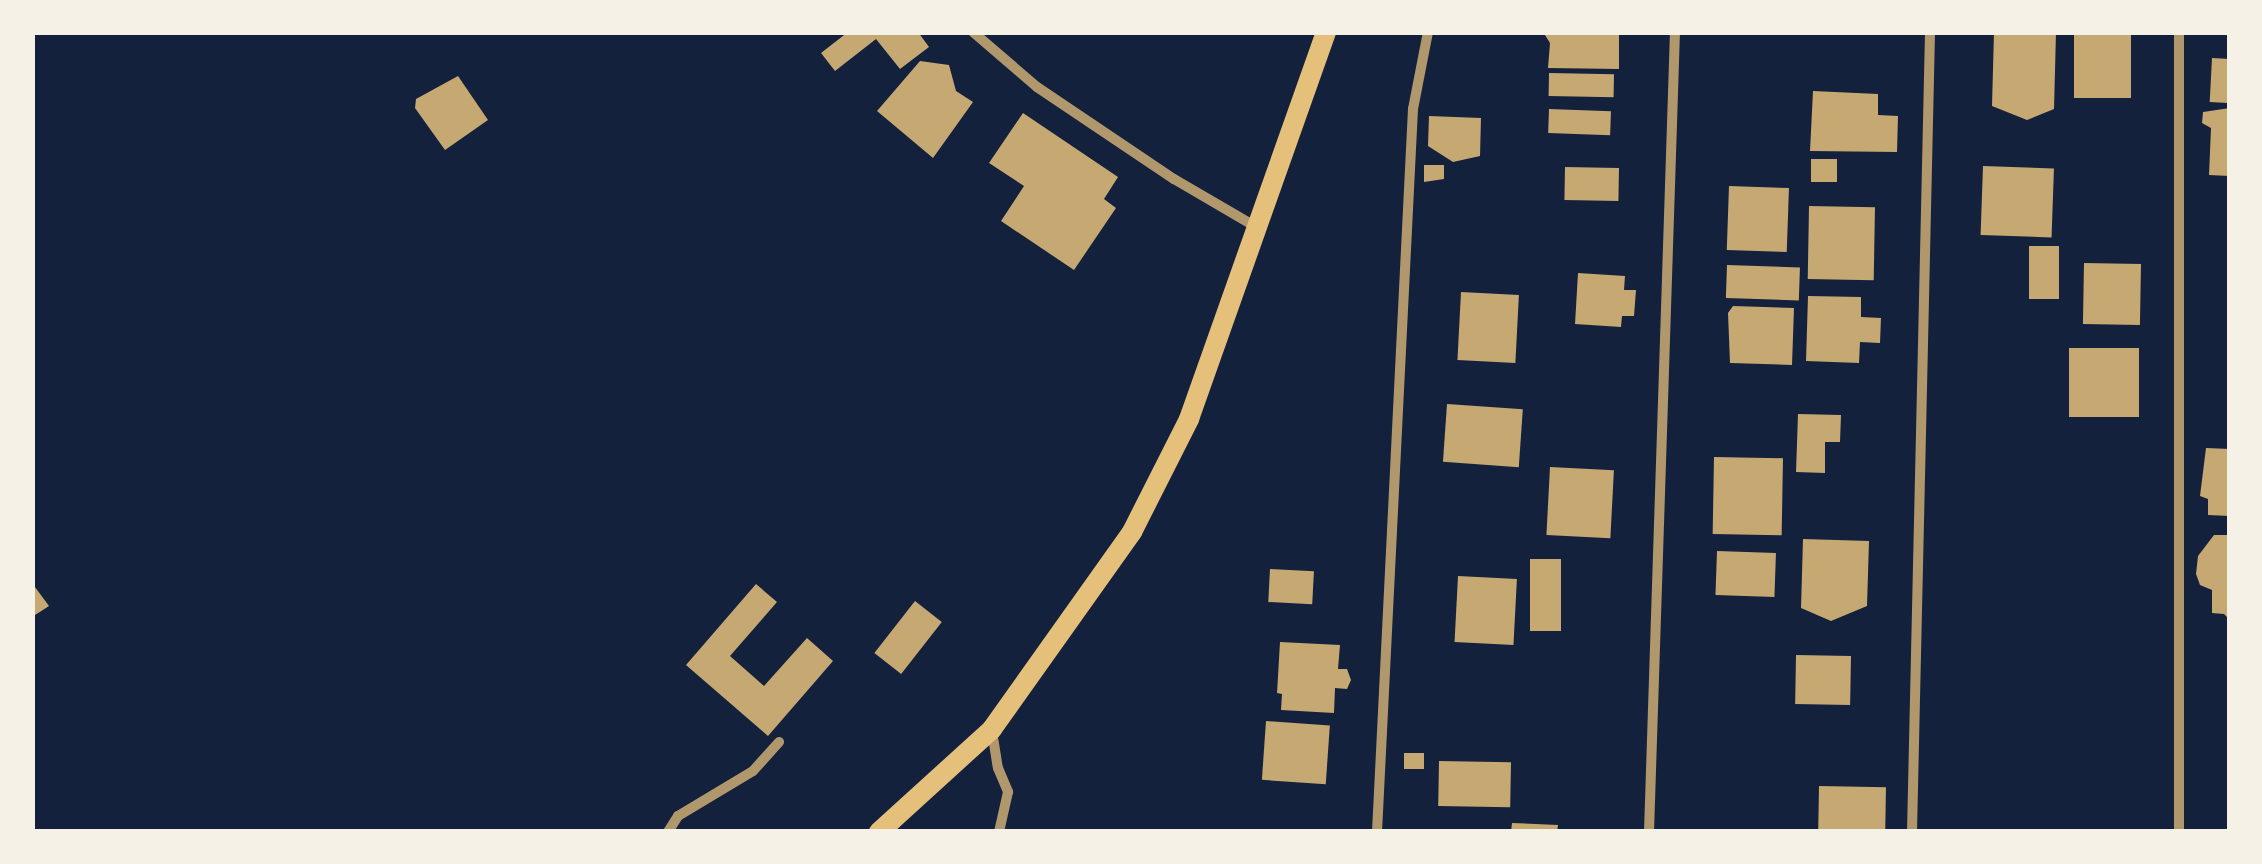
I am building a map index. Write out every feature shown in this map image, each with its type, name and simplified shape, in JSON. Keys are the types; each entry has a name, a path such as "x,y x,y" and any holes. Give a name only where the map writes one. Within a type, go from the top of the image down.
{"main road":[{"path":"879,832 992,729 1132,532 1189,419 1260,229 1326,32"}],"street":[{"path":"973,32 1037,87 1174,180 1260,229"},
{"path":"1377,832 1413,109 1428,32"},
{"path":"1650,832 1676,32"},
{"path":"1912,832 1930,32"},
{"path":"2178,832 2179,32"},
{"path":"992,729 998,768 1008,792 999,832"},
{"path":"668,832 678,816 753,771 780,742"}],"building":[{"path":"848,32 918,32 929,47 900,69 876,39 835,71 821,53"},
{"path":"1543,32 1619,32 1619,69 1548,68 1550,43"},
{"path":"1994,32 2056,32 2054,109 2027,120 1992,106"},
{"path":"2074,32 2131,32 2131,98 2074,98"},
{"path":"2212,58 2230,59 2228,103 2210,102"},
{"path":"920,61 949,65 956,91 973,102 933,158 877,111"},
{"path":"1549,73 1614,74 1614,97 1549,96"},
{"path":"458,76 488,120 445,150 415,108 416,99"},
{"path":"1813,91 1878,94 1878,115 1898,116 1897,152 1810,151"},
{"path":"2230,108 2230,176 2209,175 2211,128 2202,123 2203,112"},
{"path":"1549,109 1611,111 1610,135 1548,133"},
{"path":"1023,113 1118,177 1104,199 1116,208 1074,270 1001,221 1024,186 989,163"},
{"path":"1429,116 1481,118 1480,156 1453,162 1428,146"},
{"path":"1811,159 1837,159 1837,182 1811,182"},
{"path":"1424,165 1444,165 1444,179 1424,182"},
{"path":"1983,166 2054,168 2052,237 1981,235"},
{"path":"1565,167 1619,168 1618,201 1564,200"},
{"path":"1729,186 1789,188 1787,252 1727,250"},
{"path":"1809,206 1875,207 1874,280 1808,279"},
{"path":"2029,246 2059,246 2059,299 2029,299"},
{"path":"2084,263 2141,264 2140,325 2083,324"},
{"path":"1727,265 1800,268 1799,301 1726,298"},
{"path":"1578,273 1625,276 1624,290 1636,290 1634,316 1622,316 1621,327 1575,324"},
{"path":"1461,292 1519,295 1515,363 1457,360"},
{"path":"1808,296 1861,297 1861,317 1881,318 1880,343 1860,342 1859,363 1806,361"},
{"path":"1733,306 1794,308 1792,365 1730,363 1728,313"},
{"path":"2069,348 2139,348 2139,417 2069,417"},
{"path":"1447,404 1523,409 1519,467 1443,462"},
{"path":"1798,414 1841,415 1840,442 1825,442 1825,473 1796,472"},
{"path":"2206,448 2230,449 2230,516 2208,515 2208,499 2200,496"},
{"path":"1714,457 1783,458 1782,535 1713,534"},
{"path":"1550,467 1614,470 1610,538 1546,535"},
{"path":"2214,535 2230,535 2230,620 2224,614 2212,613 2212,590 2200,585 2196,574 2198,556"},
{"path":"1803,539 1869,541 1867,606 1831,621 1801,608"},
{"path":"1717,551 1776,553 1774,597 1715,595"},
{"path":"1530,559 1561,559 1561,631 1530,631"},
{"path":"1270,569 1314,571 1312,604 1268,602"},
{"path":"1458,576 1517,579 1513,645 1455,642"},
{"path":"32,583 49,606 32,617"},
{"path":"756,584 777,602 730,656 764,686 807,638 833,661 768,736 686,665"},
{"path":"915,601 942,622 901,674 874,653"},
{"path":"1280,642 1340,645 1338,669 1347,669 1351,680 1347,689 1335,688 1334,713 1281,710 1282,694 1277,693"},
{"path":"1796,655 1851,656 1850,705 1795,704"},
{"path":"1266,721 1330,725 1326,784 1262,780"},
{"path":"1404,753 1424,753 1424,769 1404,769"},
{"path":"1439,761 1511,762 1510,807 1438,806"},
{"path":"1819,786 1886,787 1885,832 1818,832"},
{"path":"1512,823 1558,825 1557,832 1511,832"}]}
